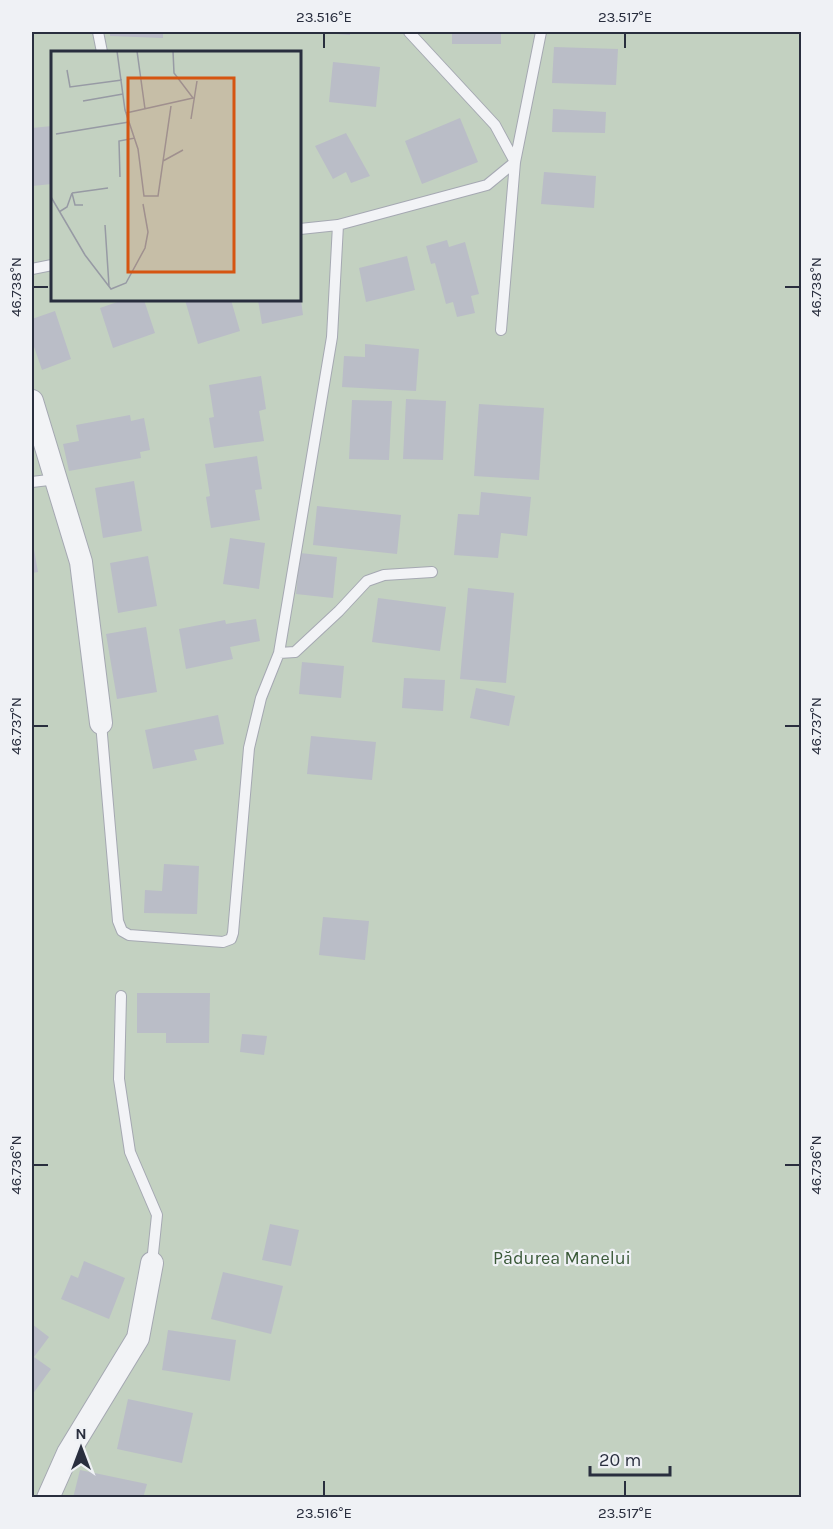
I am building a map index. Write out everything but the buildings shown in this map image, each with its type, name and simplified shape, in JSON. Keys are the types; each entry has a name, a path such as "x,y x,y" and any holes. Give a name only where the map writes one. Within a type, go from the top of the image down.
{"street":[{"path":"32,401 81,562 101,723"},
{"path":"48,1497 68,1453 138,1338 152,1263"}],"lane":[{"path":"98,32 102,51"},
{"path":"409,32 495,125 515,162"},
{"path":"501,330 515,162 541,32"},
{"path":"302,230 338,225 487,185 515,162"},
{"path":"101,723 118,921 122,931 129,935 223,942 231,939 249,748 261,698 279,653 332,337 338,225"},
{"path":"32,269 51,266"},
{"path":"32,482 57,479"},
{"path":"279,653 295,652 367,581 384,575 432,572"},
{"path":"121,996 119,1079 130,1152 157,1215 152,1263"}],"green space":[{"name":"Pădurea Manelui","path":"32,32 801,32 801,1497 32,1497"}]}
